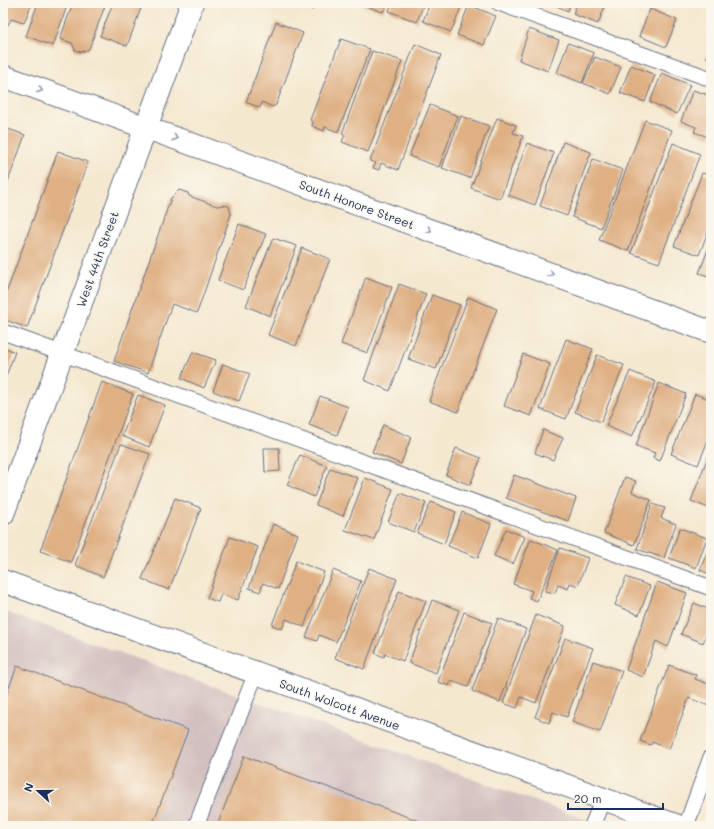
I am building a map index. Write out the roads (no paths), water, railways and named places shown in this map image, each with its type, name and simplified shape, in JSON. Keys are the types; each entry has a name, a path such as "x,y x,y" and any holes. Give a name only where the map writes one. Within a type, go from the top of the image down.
{"street":[{"name":"West 44th Street","path":"3,514 192,3"},
{"name":"South Honore Street","path":"3,76 711,332"},
{"name":"South Wolcott Avenue","path":"3,581 678,826"}],"lane":[{"path":"499,3 711,79"},
{"path":"3,332 711,588"},
{"path":"196,826 256,673"},
{"path":"686,826 711,757"},
{"path":"592,826 603,799"}]}
